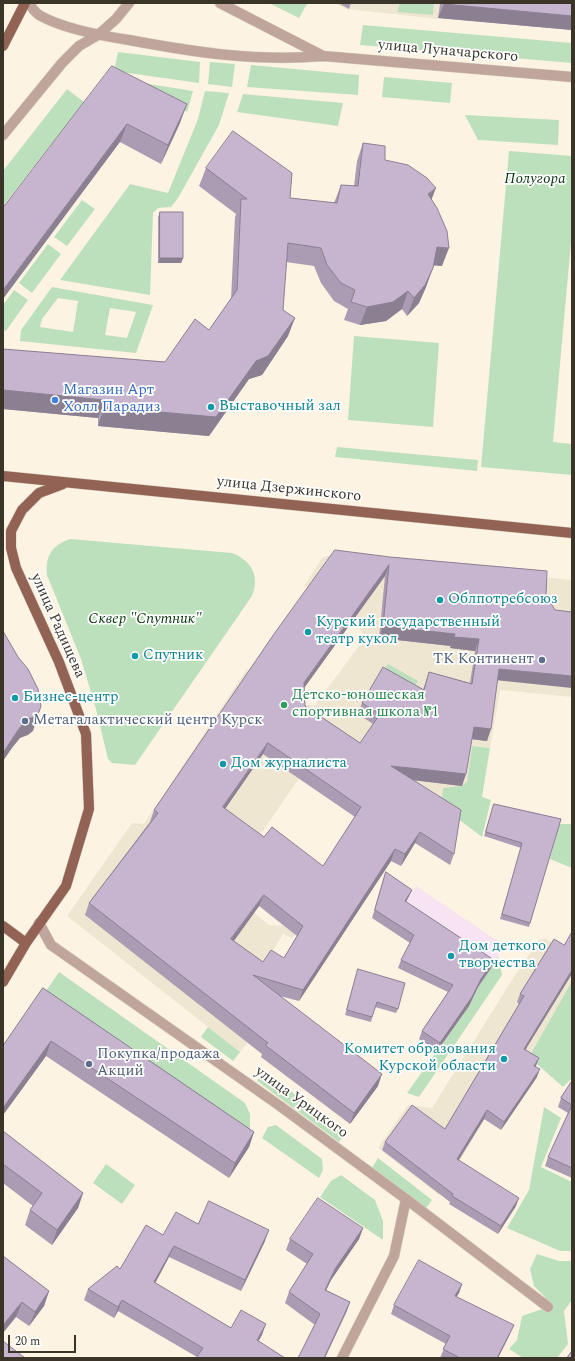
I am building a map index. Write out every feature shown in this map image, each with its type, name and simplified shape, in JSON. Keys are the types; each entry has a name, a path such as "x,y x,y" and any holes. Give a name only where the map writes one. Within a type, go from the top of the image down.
{"main road":[{"path":"3,46 25,3"},
{"name":"улица Дзержинского","path":"3,476 572,533"},
{"name":"улица Радищева","path":"3,982 39,923 66,886 89,809 86,734 59,662 16,568 11,548 11,530 22,510 31,500 50,488 70,482"},
{"path":"3,926 26,944"}],"street":[{"path":"29,3 39,16 98,35 244,57 289,59 322,56"},
{"path":"3,135 62,63 79,46 98,35 122,13 129,3"},
{"path":"220,3 322,56"},
{"name":"улица Луначарского","path":"322,56 572,77"},
{"name":"улица Урицкого","path":"39,923 51,945 124,998 262,1093 406,1199 548,1307"},
{"path":"342,1358 394,1256 406,1199"}],"shaded area":[{"path":"334,3 439,3 438,19 347,9"},
{"path":"331,555 572,580 572,697 500,690 490,748 472,746 467,782 457,817 311,761 256,841 190,861 269,925 281,926 292,912 300,929 292,938 283,934 267,961 248,1042 240,1052 67,916 132,823 144,824 247,669 300,705 315,705 365,638 354,618 312,589 304,586 322,558"},
{"path":"416,886 505,946 478,987 389,929"},
{"name":"Комитет образования Курской области","path":"545,938 572,956 572,981 529,1057 485,1119 439,1195 378,1148 408,1105 432,1108 515,975 540,939"}],"green space":[{"path":"269,3 306,3 307,4 299,18"},
{"path":"400,3 434,3 433,15 397,12"},
{"path":"363,25 572,43 572,63 360,45"},
{"path":"118,52 200,62 199,83 114,71"},
{"path":"210,62 235,64 232,87 208,84"},
{"path":"251,65 359,75 358,95 247,87"},
{"path":"384,77 452,83 450,103 382,97"},
{"path":"118,79 193,91 187,112"},
{"path":"67,89 84,102 3,206 3,171"},
{"path":"205,91 229,93 219,125 178,198 171,207 158,208 153,213 150,295 60,280 130,184 168,193 198,119"},
{"path":"243,94 343,103 338,126 237,112"},
{"path":"465,115 559,120 558,145 478,140"},
{"name":"Полугора","path":"509,151 572,156 572,231 553,442 572,444 572,475 481,467"},
{"path":"82,200 95,209 67,246 54,237"},
{"path":"48,244 61,254 32,293 19,283"},
{"path":"52,287 153,305 136,353 20,341 21,330","holes":["58,298 78,301 73,332 40,327 42,319","110,308 136,312 127,338 105,335"]},
{"path":"14,290 28,300 6,331 3,330 3,305"},
{"path":"354,336 439,343 433,427 348,420"},
{"path":"337,447 478,460 477,471 335,457"},
{"name":"Сквер \"Спутник\"","path":"70,539 232,553 245,560 254,576 255,582 252,596 135,765 112,763 108,759 96,709 81,659 47,575 47,562 51,552 59,544"},
{"path":"388,664 418,681 410,693 381,676"},
{"path":"472,746 490,748 482,797 491,800 482,837 441,806 443,788 462,786 467,782"},
{"path":"559,824 572,824 572,868 550,859"},
{"path":"498,956 502,975 419,1097 407,1093 469,1006 478,987"},
{"path":"59,972 245,1103 250,1114 250,1131 46,991"},
{"path":"572,981 572,1078 563,1087 529,1057"},
{"path":"208,1027 240,1052 233,1061 201,1037"},
{"path":"264,1071 346,1133 339,1142 257,1081"},
{"path":"544,1107 561,1118 541,1167 572,1182 572,1251 560,1251 507,1228 529,1190"},
{"path":"276,1125 322,1159 323,1170 319,1178 262,1138 268,1127"},
{"path":"378,1158 432,1200 426,1208 372,1168"},
{"path":"106,1164 135,1185 122,1204 93,1183"},
{"path":"341,1175 375,1200 383,1221 383,1240 320,1197 331,1181"},
{"path":"537,1254 559,1261 572,1261 572,1300 564,1311 568,1344 557,1358 523,1358 509,1349 517,1340 522,1316 548,1307 545,1297 534,1286 530,1269"}],"building":[{"path":"572,3 572,16 444,4"},
{"path":"112,66 187,104 168,145 127,124 3,290 3,208"},
{"path":"233,131 292,173 290,198 337,203 341,185 358,186 363,143 385,146 385,160 408,165 427,178 436,188 428,194 437,208 447,231 449,248 437,247 433,268 425,285 414,298 408,291 393,302 367,307 351,302 355,290 341,283 327,265 321,248 288,243 283,310 295,318 268,356 256,361 216,417 104,407 105,400 3,390 3,349 165,362 195,319 209,330 237,290 241,199 247,199 206,168"},
{"path":"160,212 183,212 183,258 160,258"},
{"path":"335,550 390,557 547,571 546,595 555,610 572,612 572,676 499,669 491,729 474,727 466,774 391,766 461,810 454,854 420,832 405,854 395,849 303,990 253,975 382,1074 354,1113 265,1045 268,1043 89,903 158,813 154,810 274,634","holes":["389,565 383,626 455,634 454,637 479,639 472,684 429,672 424,690 383,667 362,703 380,714 360,743 305,706 304,683","268,743 361,807 323,866 272,827 264,837 223,807","264,895 303,926 284,958 271,950 263,962 231,939"]},
{"path":"3,631 18,657 28,669 38,689 41,706 35,717 27,719 18,730 3,753"},
{"path":"494,804 561,819 530,923 502,914 522,843 486,832"},
{"path":"386,872 412,890 405,901 494,960 481,979 472,997 440,1043 422,1031 453,985 401,960 414,935 375,910"},
{"name":"Комитет образования Курской области","path":"572,932 572,970 524,1049 539,1058 534,1066 540,1069 504,1122 487,1110 457,1159 519,1198 501,1226 452,1196 453,1194 385,1142 412,1105 445,1129 524,996 520,994 554,939 564,945"},
{"path":"358,969 405,983 398,1009 377,1002 372,1017 347,1010"},
{"path":"43,988 254,1132 235,1163 51,1041 3,1108 3,1046"},
{"path":"572,1081 572,1105 561,1098"},
{"path":"572,1105 572,1168 548,1157"},
{"path":"3,1131 83,1193 57,1230 30,1210 42,1193 3,1164"},
{"path":"318,1198 363,1228 335,1269 325,1290 350,1302 324,1358 298,1358 320,1314 289,1292 313,1254 290,1239"},
{"path":"209,1201 269,1230 245,1280 174,1246 154,1282 231,1328 241,1310 266,1324 257,1340 285,1358 196,1358 203,1348 122,1300 118,1307 88,1289 117,1266 120,1269 146,1225 163,1235 176,1212 198,1224"},
{"path":"3,1256 49,1291 35,1312 22,1302 3,1325"},
{"path":"419,1260 462,1284 455,1296 514,1325 497,1358 460,1358 443,1349 450,1336 394,1305"},
{"path":"3,1341 25,1358 3,1358"},
{"path":"572,1351 572,1358 567,1358"}],"place":[{"name":"Магазин Арт Холл Парадиз","path":"55,400"},
{"name":"Выставочный зал","path":"211,407"},
{"name":"Облпотребсоюз","path":"440,600"},
{"name":"Курский государственный театр кукол","path":"308,632"},
{"name":"Спутник","path":"135,656"},
{"name":"ТК Континент","path":"542,660"},
{"name":"Бизнес-центр","path":"15,698"},
{"name":"Детско-юношеская спортивная школа №1","path":"284,705"},
{"name":"Метагалактический центр Курск","path":"25,721"},
{"name":"Дом журналиста","path":"223,764"},
{"name":"Дом деткого творчества","path":"451,956"},
{"name":"Комитет образования Курской области","path":"504,1059"},
{"name":"Покупка/продажа Акций","path":"89,1064"}]}
